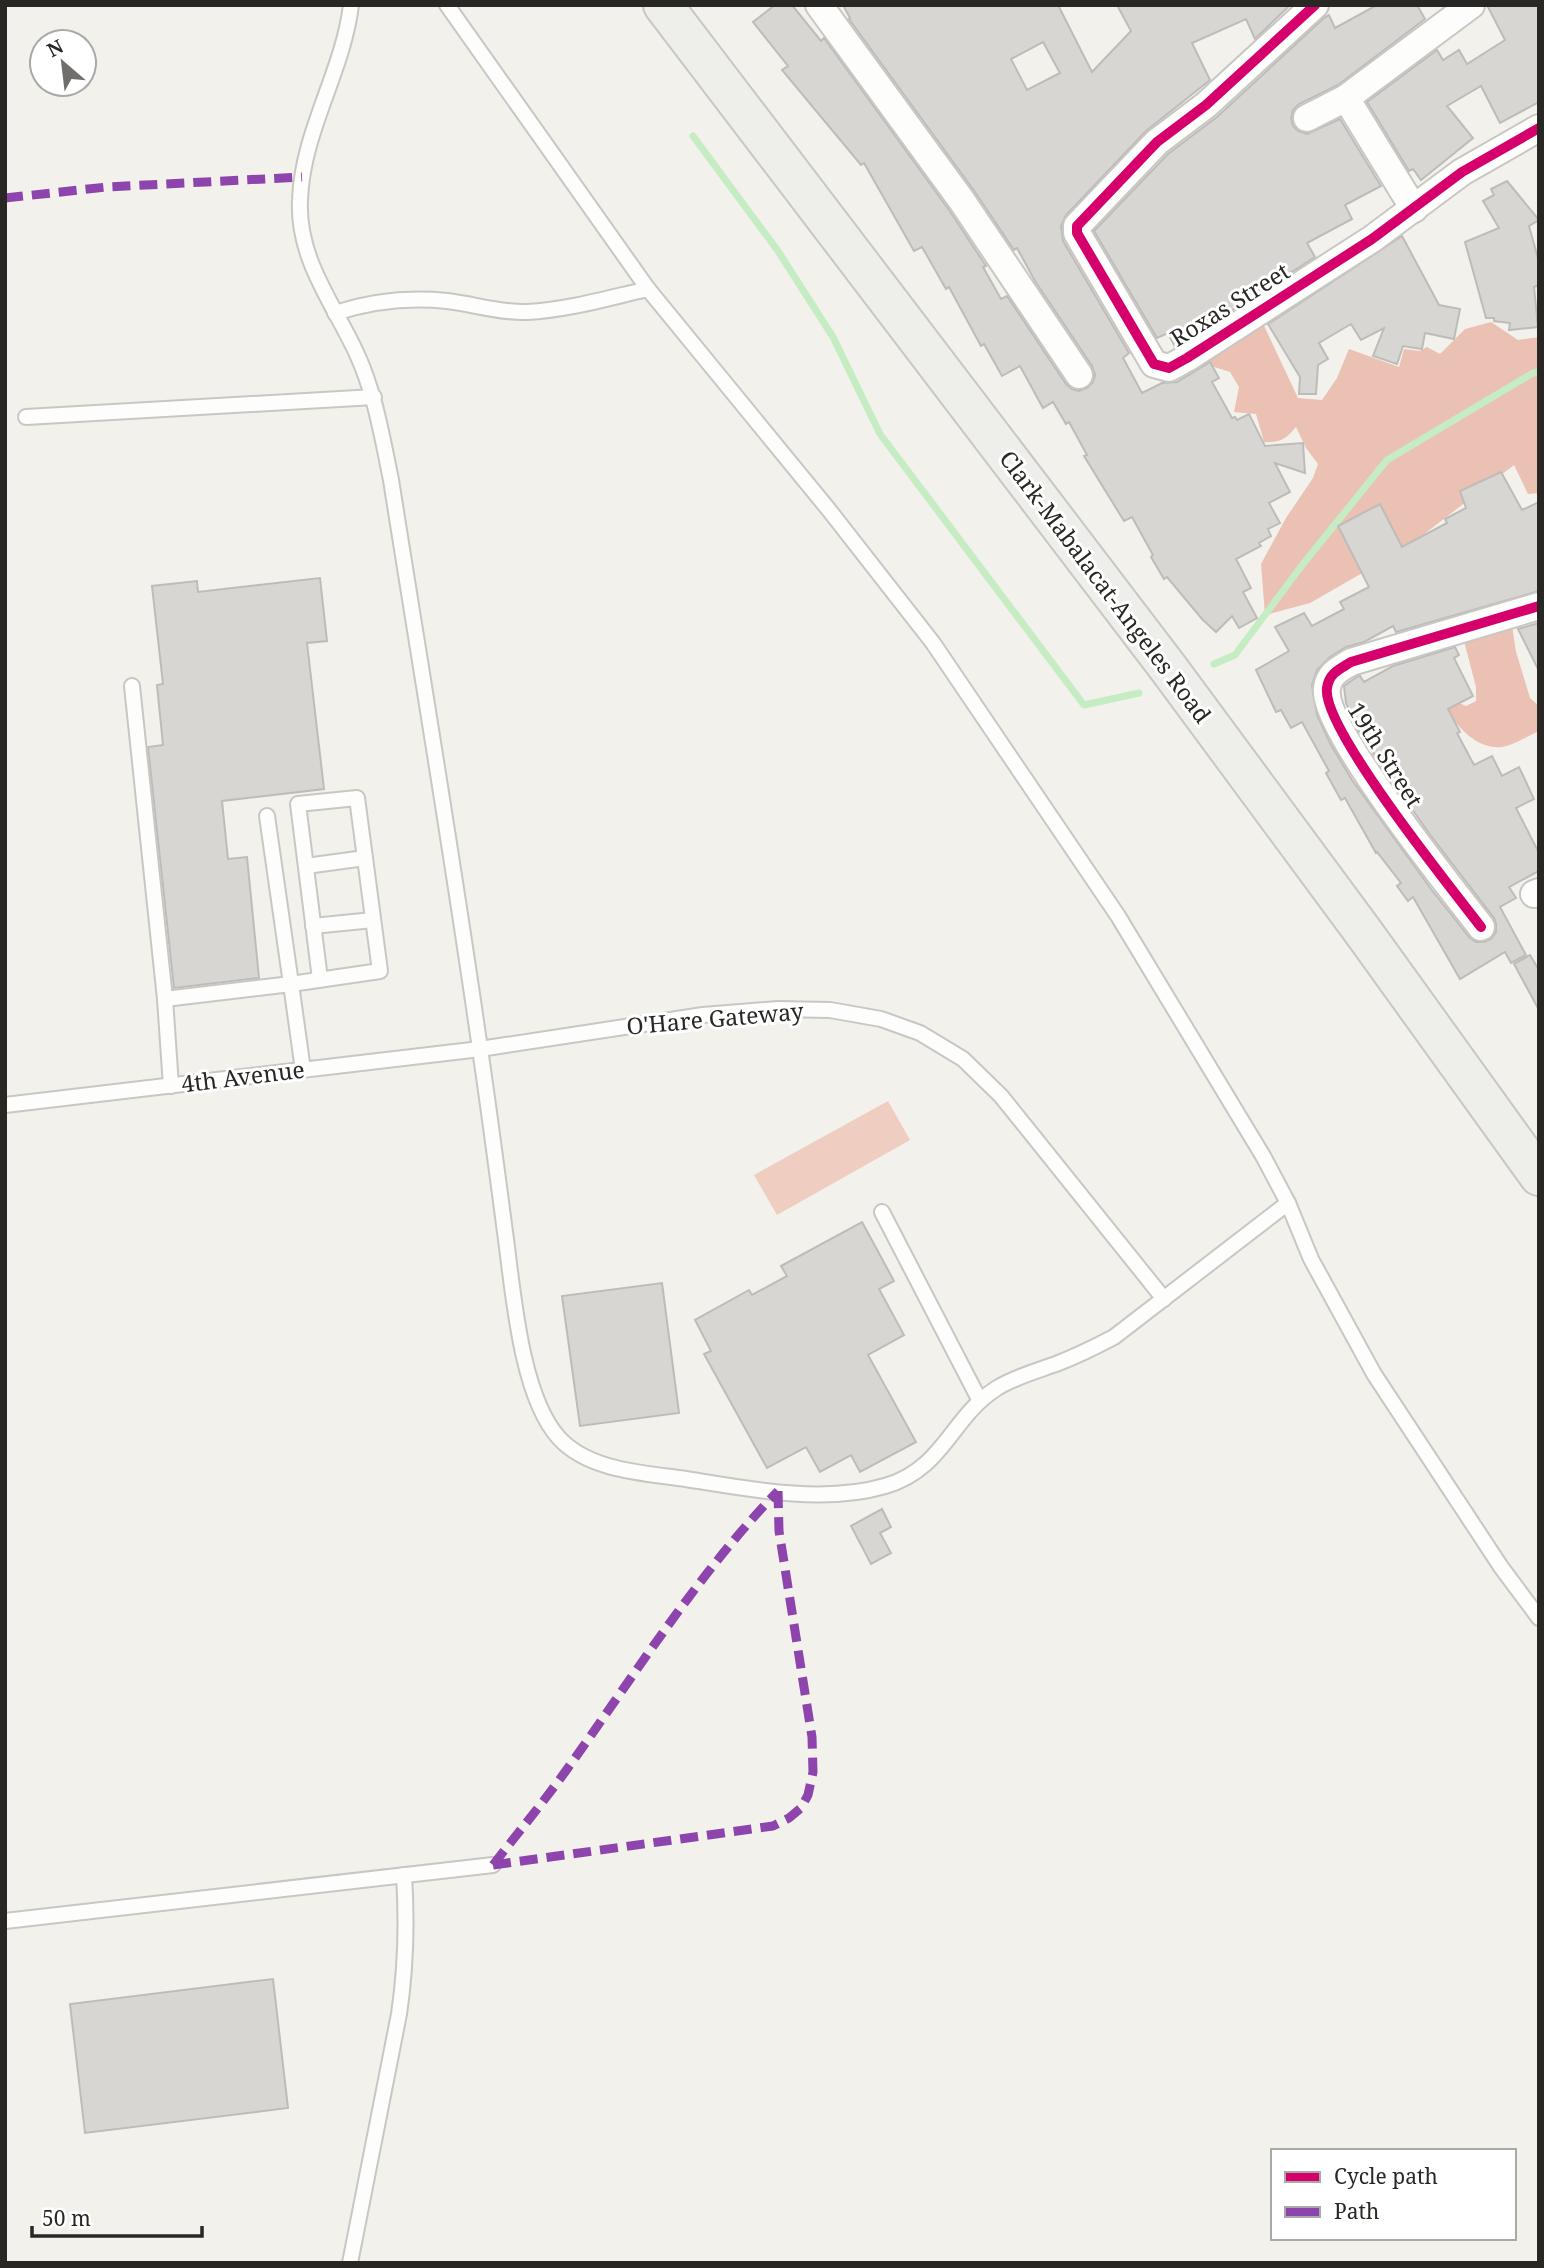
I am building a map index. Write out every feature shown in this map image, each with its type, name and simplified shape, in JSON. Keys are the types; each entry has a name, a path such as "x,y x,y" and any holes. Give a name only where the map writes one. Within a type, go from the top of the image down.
{"main road":[{"name":"Clark-Mabalacat-Angeles Road","path":"663,5 1177,680 1539,1176"}],"street":[{"path":"819,5 962,201 1079,375"},
{"name":"Roxas Street","path":"1315,5 1206,105 1157,142 1077,226 1077,233 1154,363 1169,368 1314,277 1414,209"},
{"path":"1307,118 1346,98 1471,5"},
{"path":"1346,98 1414,209 1462,172 1539,128"},
{"name":"19th Street","path":"1481,927 1413,839 1362,766 1328,704 1327,689 1332,674 1351,662 1539,606"}],"lane":[{"path":"351,5 345,37 310,138 300,200 300,226 315,275 356,353 374,397 393,494 480,1049 517,1318 534,1394 560,1439 592,1460 623,1469 747,1489 820,1494 866,1490 908,1478 927,1464 979,1401 998,1387 1087,1352 1114,1337 1288,1203"},
{"path":"447,5 648,289 821,499 933,643 1118,916 1263,1156 1288,1203 1311,1259 1374,1374 1501,1567 1539,1618"},
{"path":"335,313 362,304 420,299 449,301 497,311 527,312 565,307 648,289"},
{"path":"26,417 374,397"},
{"path":"132,686 165,999 171,1086"},
{"path":"165,999 291,984 380,971 357,798 298,804 320,979"},
{"path":"267,817 303,1070"},
{"path":"306,866 365,858"},
{"path":"313,926 373,920"},
{"name":"O'Hare Gateway","path":"480,1049 703,1015 778,1009 843,1012 881,1018 920,1032 962,1059 1001,1096 1164,1299"},
{"name":"4th Avenue","path":"5,1105 480,1049"},
{"path":"883,1212 979,1401"},
{"path":"5,1921 493,1865"},
{"path":"349,2263 402,1990 407,1921 404,1875"}],"shaded area":[{"path":"1259,315 1298,398 1322,400 1337,378 1349,349 1399,367 1404,349 1420,351 1427,347 1440,354 1465,329 1491,322 1518,340 1539,337 1539,493 1528,494 1514,465 1406,548 1310,603 1265,615 1261,564 1286,518 1313,478 1318,464 1306,448 1296,427 1282,439 1264,442 1256,414 1234,412 1239,387 1230,372 1196,361"},
{"path":"1511,619 1516,652 1530,698 1539,706 1539,731 1511,744 1492,747 1474,740 1466,733 1443,701 1449,699 1466,706 1476,701 1476,687 1464,641"},
{"path":"888,1101 910,1140 777,1215 754,1175"}],"building":[{"path":"775,5 792,5 821,41 824,38 949,210 986,266 983,267 1001,299 1007,296 1066,384 1079,391 1093,382 1095,375 1092,366 1035,281 1017,248 1014,250 849,19 843,5 1058,5 1092,72 1131,31 1117,5 1290,5 1255,39 1246,19 1192,43 1210,80 1146,131 1066,215 1061,226 1063,241 1129,353 1123,358 1142,393 1162,383 1177,382 1210,362 1219,378 1212,382 1232,418 1237,420 1249,414 1265,446 1303,443 1305,473 1275,463 1290,492 1269,503 1280,523 1268,529 1271,536 1259,543 1261,546 1236,559 1251,588 1243,592 1257,618 1239,628 1232,616 1216,632 1167,577 1164,579 1132,517 1124,521 1084,456 1087,455 1069,422 1066,424 1053,402 1043,408 1020,366 1002,376 922,247 914,251 864,163 861,165 782,70 788,66 753,22","holes":["1043,42 1060,73 1027,90 1011,59"]},
{"path":"1377,5 1417,5 1425,19 1338,85 1299,104 1293,110 1291,118 1298,131 1307,134 1340,119 1381,186 1345,205 1352,219 1307,243 1315,257 1175,347 1168,333 1157,338 1094,231 1168,154 1217,117 1325,17 1329,15 1335,28"},
{"path":"1487,5 1539,5 1539,102 1500,123 1481,86 1447,106 1473,138 1421,180 1413,169 1409,171 1367,102 1437,50 1443,60 1459,50 1467,64 1505,40"},
{"path":"1507,181 1539,220 1529,226 1539,262 1539,285 1534,287 1538,327 1509,330 1510,323 1486,318 1465,242 1499,228 1483,201 1494,195 1491,189"},
{"path":"1402,236 1439,305 1460,309 1454,339 1425,333 1422,349 1403,346 1397,364 1373,356 1384,328 1361,340 1351,324 1319,343 1328,359 1318,365 1316,394 1299,394 1300,377 1268,324"},
{"path":"1501,472 1522,510 1539,502 1539,591 1396,632 1393,626 1330,657 1317,670 1312,685 1317,715 1352,780 1431,889 1476,942 1491,939 1496,932 1494,918 1379,762 1358,729 1346,703 1344,686 1357,677 1360,676 1364,682 1393,666 1455,647 1459,655 1454,658 1473,696 1448,709 1474,765 1492,756 1502,776 1519,767 1534,799 1516,808 1539,853 1539,871 1509,887 1516,898 1500,907 1526,955 1511,963 1505,952 1460,979 1413,897 1408,901 1397,886 1401,883 1376,853 1345,798 1341,800 1326,773 1329,771 1302,722 1291,728 1281,710 1276,712 1256,670 1289,651 1275,627 1304,613 1312,626 1344,609 1340,602 1369,587 1338,526 1380,504 1402,547 1447,523 1445,519 1466,508 1460,491"},
{"path":"320,578 327,641 307,643 324,789 222,801 228,859 247,857 259,978 174,988 148,747 163,745 157,685 163,684 152,586 197,581 198,592"},
{"path":"1539,623 1539,671 1518,629"},
{"path":"1530,955 1539,970 1539,1010 1514,964"},
{"path":"862,1222 894,1281 879,1289 904,1335 868,1355 916,1442 860,1472 851,1455 820,1472 806,1447 767,1468 704,1354 711,1351 695,1320 749,1290 752,1295 787,1276 781,1266"},
{"path":"662,1283 679,1413 580,1426 562,1296"},
{"path":"882,1509 891,1527 880,1533 891,1553 871,1564 851,1526"},
{"path":"273,1979 288,2108 85,2133 70,2004"}],"waterway":[{"path":"693,136 778,251 833,337 880,434 1084,705 1139,693"},
{"path":"1214,664 1235,655 1303,564 1387,460 1533,373 1539,372"}],"marked path":[{"path":"5,198 107,187 302,177"},
{"path":"493,1865 773,1826 801,1808 808,1795 813,1772 812,1737 779,1531 778,1491"},
{"path":"493,1865 556,1784 693,1592 778,1491"}],"cycle path":[{"path":"1315,5 1206,105 1157,142 1077,226 1077,233 1154,364 1169,368 1187,358 1372,239 1462,172 1539,128"},
{"path":"1481,927 1365,771 1331,708 1327,688 1333,675 1351,662 1539,606"}]}
